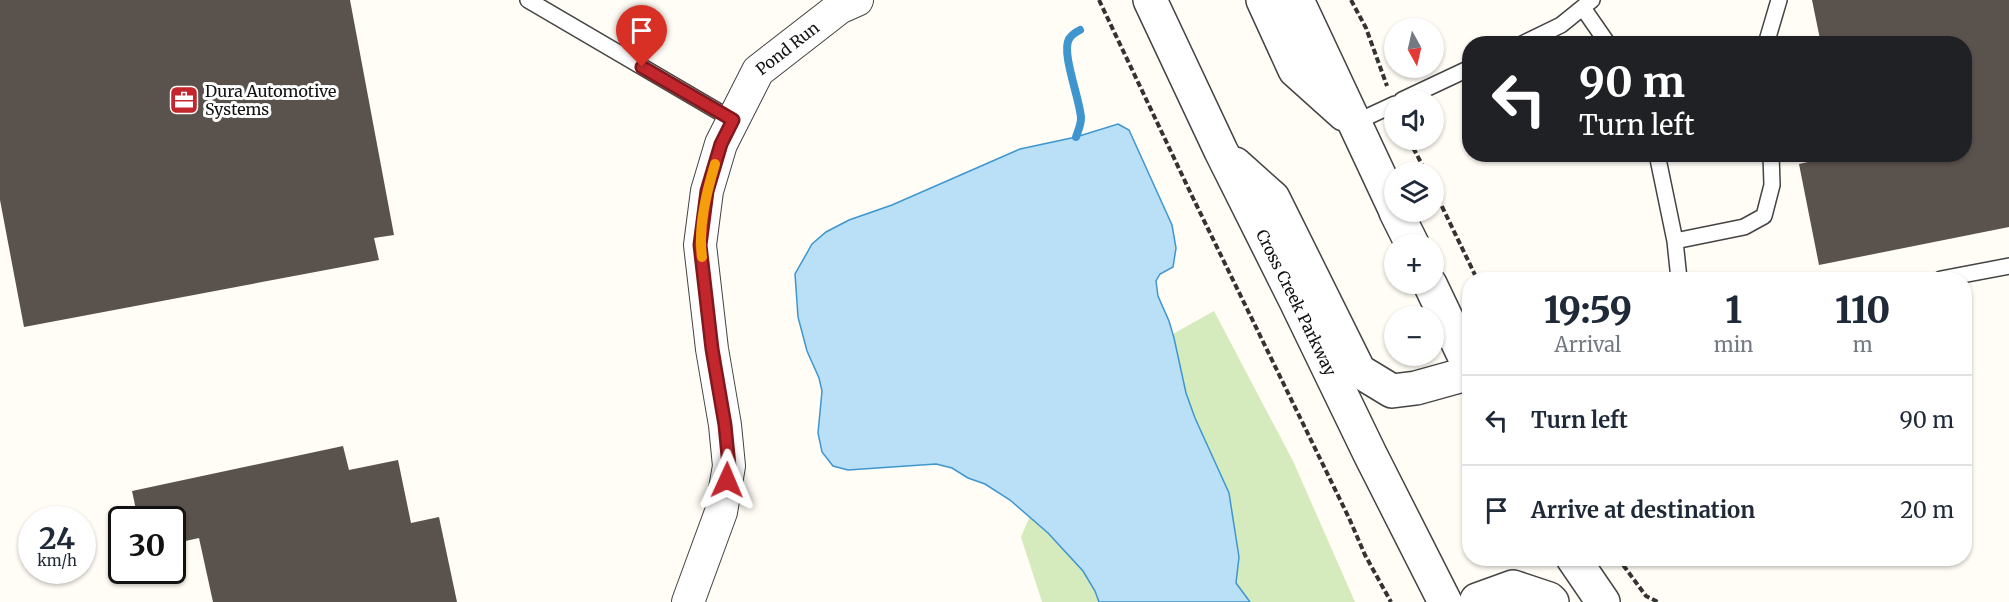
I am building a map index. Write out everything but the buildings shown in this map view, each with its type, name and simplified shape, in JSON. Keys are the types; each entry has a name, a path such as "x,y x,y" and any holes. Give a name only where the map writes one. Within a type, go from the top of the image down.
{"street":[{"name":"Pond Run","path":"688,602 721,512 729,466 700,245 707,191 721,144 758,71 839,8 857,0"},
{"name":"Cross Creek Parkway","path":"1150,0 1221,151 1445,602"},
{"path":"1263,0 1295,70 1354,123"},
{"path":"1297,0 1384,185"},
{"path":"1221,151 1274,198 1359,371 1392,391 1416,388 1462,375"},
{"path":"1435,294 1462,351"},
{"path":"1578,566 1603,602"},
{"path":"1476,602 1513,587 1552,602"}],"lane":[{"path":"528,0 733,120"},
{"path":"1768,36 1779,0"},
{"path":"1538,36 1561,25 1587,4 1604,36"},
{"path":"1424,90 1462,72"},
{"path":"1354,123 1384,109"},
{"path":"1659,162 1675,241 1678,272"},
{"path":"1675,241 1744,227 1764,216 1772,185 1771,162"},
{"path":"1972,273 2009,266"}],"path":[{"path":"1099,0 1365,555 1391,602"},
{"path":"1351,0 1366,28 1392,90"},
{"path":"1444,211 1474,272"},
{"path":"1624,566 1646,596 1658,602"}],"green space":[{"path":"1214,311 1293,461 1355,602 1042,602 1021,537 1087,382"}],"water":[{"path":"1118,124 1129,130 1172,225 1176,248 1173,267 1160,274 1156,281 1158,296 1169,321 1186,393 1195,418 1229,493 1239,557 1236,583 1250,602 1099,602 1083,571 1048,533 1010,500 985,484 968,478 952,468 936,464 848,470 833,466 822,452 818,433 822,391 807,351 798,317 795,274 812,244 826,232 849,220 892,205 1020,149 1076,137"}],"waterway":[{"path":"1076,137 1081,118 1067,46 1070,37 1080,30"}],"slow traffic":[{"path":"702,257 700,245 707,191 715,164"}],"place":[{"name":"Dura Automotive Systems","path":"184,100"}],"route":[{"path":"642,67 733,120 721,144 707,191 700,245 712,349 725,425 729,466 727,480"}]}
